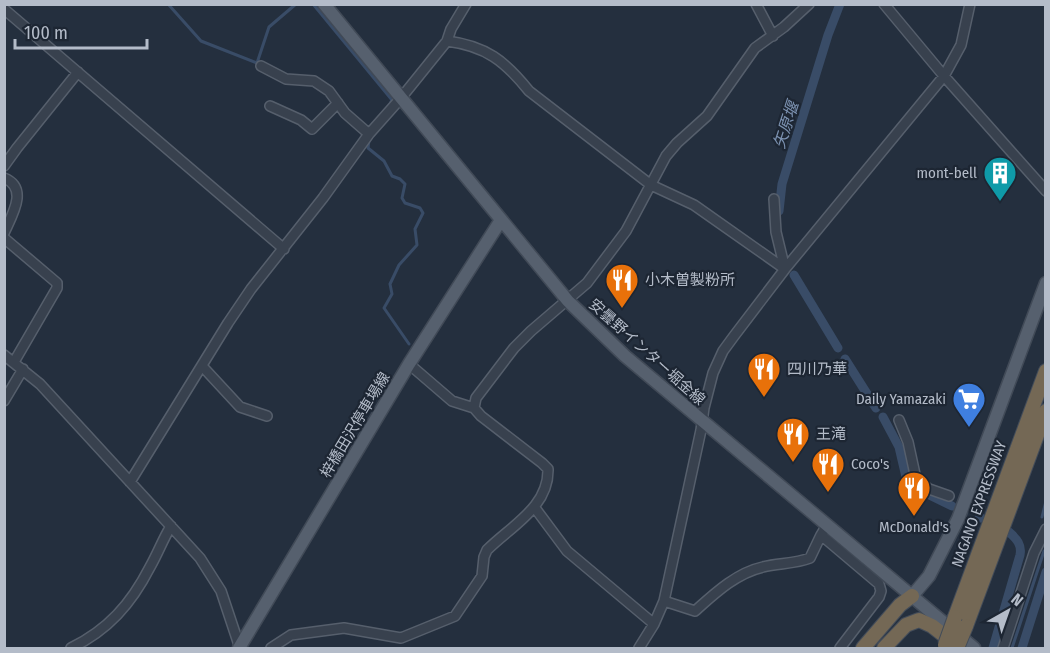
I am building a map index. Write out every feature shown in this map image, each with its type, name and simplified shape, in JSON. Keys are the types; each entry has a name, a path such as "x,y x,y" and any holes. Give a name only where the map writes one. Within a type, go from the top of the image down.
{"highway":[{"name":"NAGANO EXPRESSWAY","path":"952,648 964,624 1046,371"},
{"name":"NAGANO EXPRESSWAY","path":"964,624 981,601 991,557 1046,411"},
{"path":"863,648 900,604 912,596"},
{"path":"882,648 900,622 912,596"},
{"path":"882,648 906,625 918,620 932,626 952,648 964,624"}],"main road":[{"name":"安曇野インター堀金線","path":"324,4 568,301 625,356 824,530 912,596 974,648"},
{"name":"梓橋田沢停車場線","path":"239,648 409,364 501,220"},
{"path":"912,596 929,576 958,519 1046,283"}],"street":[{"path":"130,482 245,297 284,249 369,134 447,41 451,29 466,4"},
{"path":"756,4 772,36"},
{"path":"474,408 476,398 514,348 587,283 626,231 662,162 677,143 707,116 755,48 809,4"},
{"path":"884,4 1046,191"},
{"path":"639,648 654,624 663,601 713,373 723,351 785,269 944,76 961,45 970,4"},
{"path":"4,9 284,249"},
{"path":"447,41 467,44 490,53 516,75 529,91 651,185 694,205 785,269"},
{"path":"261,66 286,79 314,81 329,91 345,113 369,134"},
{"path":"4,166 78,72"},
{"path":"270,106 301,120 312,129 338,103"},
{"path":"4,178 16,187 18,198 4,233"},
{"path":"774,199 776,232 785,269"},
{"path":"4,238 57,283 57,288 14,362"},
{"path":"4,355 23,369 59,404 200,558 216,581 239,648"},
{"path":"271,648 291,635 344,627 401,638 455,616 482,576 487,550 535,508 543,496 548,469 474,408 452,401 409,364"},
{"path":"202,366 240,407 267,416"},
{"path":"4,401 23,369"},
{"path":"899,420 908,442 916,479 929,489 949,496"},
{"path":"535,508 567,551 654,624"},
{"path":"71,648 103,629 120,614 149,571 162,540 171,526"},
{"path":"663,601 695,611 717,591 747,572 761,567 810,558 824,530 879,584 881,591 859,625 840,648"},
{"path":"1003,648 1044,535"},
{"path":"401,638 406,648"}],"waterway":[{"path":"168,4 201,41 257,63 269,27 296,4"},
{"path":"313,4 392,100 389,106"},
{"name":"矢原堰","path":"779,211 782,184 828,35 840,4"},
{"path":"369,140 368,148 384,161 392,176 405,184 402,198 405,203 420,208 423,213 415,229 417,245 399,265 390,284 392,294 384,308 409,344"},
{"name":"矢原堰","path":"794,275 838,348"},
{"name":"矢原堰","path":"845,359 876,408"},
{"name":"矢原堰","path":"883,417 899,447 906,477 911,486 952,506"},
{"path":"1042,517 1046,501"},
{"name":"矢原堰","path":"993,648 1020,555 1018,542 1009,532"},
{"path":"1012,648 1044,551"},
{"path":"1022,648 1046,572"}],"place":[{"name":"mont-bell","path":"1000,202"},
{"name":"小木曽製粉所","path":"622,309"},
{"name":"四川乃華","path":"764,398"},
{"name":"Daily Yamazaki","path":"969,428"},
{"name":"王滝","path":"793,463"},
{"name":"Coco's","path":"828,493"},
{"name":"McDonald's","path":"914,517"}]}
